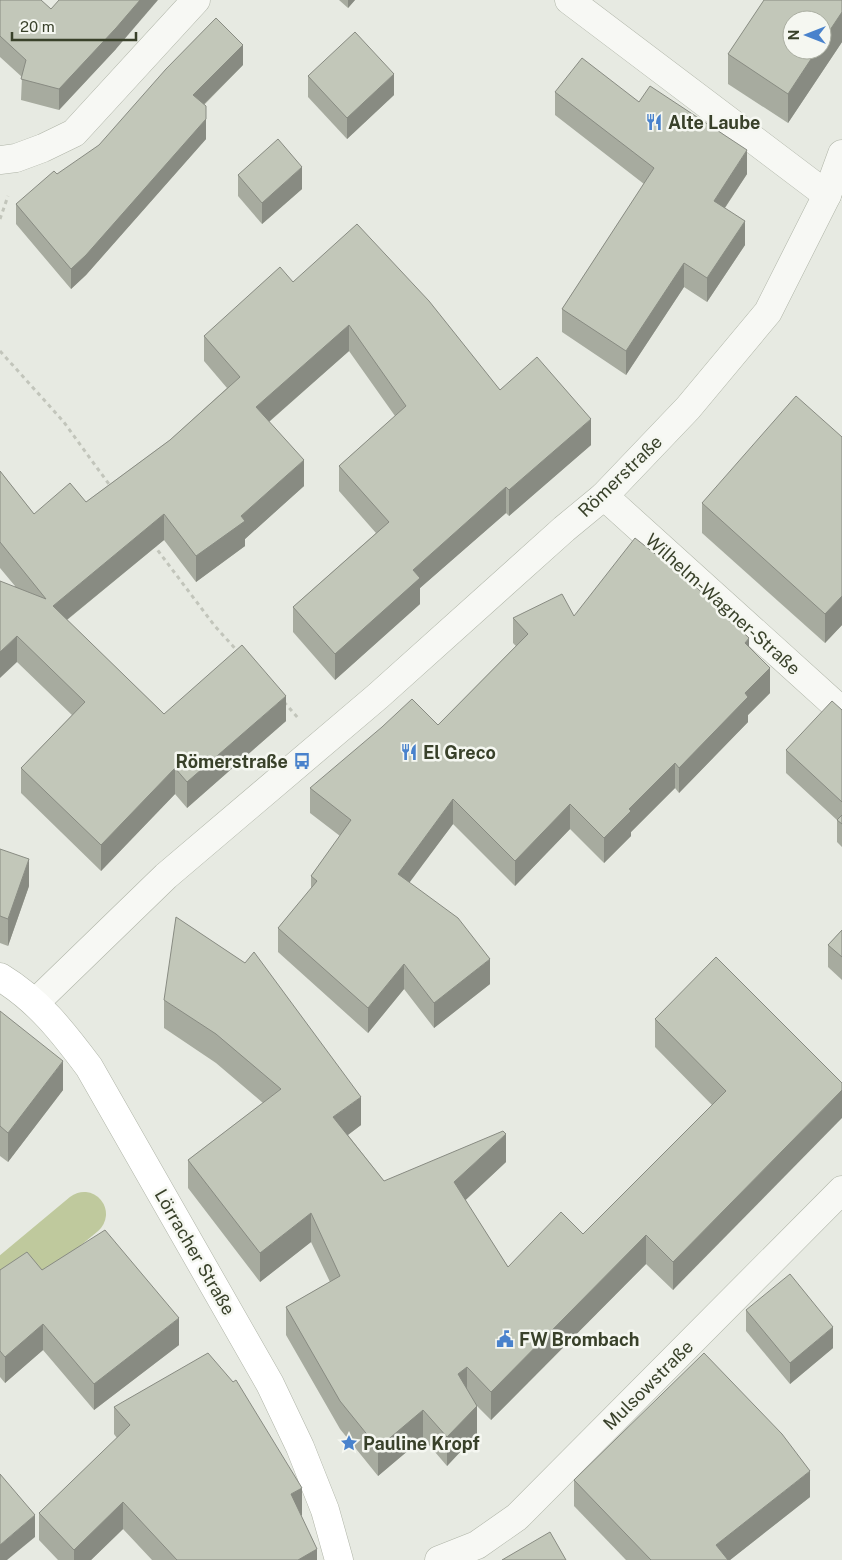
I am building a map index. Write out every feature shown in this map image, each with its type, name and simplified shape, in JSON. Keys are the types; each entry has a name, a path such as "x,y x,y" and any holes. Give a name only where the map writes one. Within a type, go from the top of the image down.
{"main road":[{"name":"Lörracher Straße","path":"0,977 36,1002 89,1067 270,1384 300,1447 325,1510 339,1560"}],"street":[{"path":"6,159 43,148 74,133 196,0"},
{"path":"569,0 827,195"},
{"name":"Römerstraße","path":"36,1002 166,876 386,690 564,529 604,496 688,408 768,312 827,195 842,154"},
{"name":"Wilhelm-Wagner-Straße","path":"604,496 842,711"},
{"name":"Mulsowstraße","path":"440,1560 477,1545 517,1517 842,1190"}],"path":[{"path":"0,350 63,421 114,490"},
{"path":"153,544 214,626 240,654"},
{"path":"280,698 322,744"}],"building":[{"path":"0,0 41,0 51,9 59,0 140,0 59,89 21,79 26,60 0,36"},
{"path":"764,0 842,0 842,12 832,27 832,10 782,10 782,60 810,60 788,94 728,54"},
{"path":"216,18 243,45 193,95 206,106 206,119 86,255 71,269 16,204 54,171 57,174 99,145 166,69"},
{"path":"355,32 394,74 347,118 308,76"},
{"path":"582,58 639,102 650,86 747,150 714,201 745,221 707,278 684,263 626,351 562,309 654,168 555,92"},
{"path":"278,139 302,167 262,203 238,175"},
{"path":"357,224 429,301 500,390 537,357 591,419 509,490 506,487 413,570 420,578 335,654 293,607 389,522 339,466 406,406 349,325 256,407 304,460 241,516 245,521 196,556 164,514 53,606 164,714 242,645 286,696 187,782 175,768 101,845 21,768 85,702 17,636 0,652 0,581 46,599 0,542 0,471 34,514 70,483 86,502 170,440 240,377 204,336 280,267 293,282"},
{"path":"796,396 842,437 842,596 825,614 702,503"},
{"path":"635,538 693,584 749,638 745,643 770,668 745,693 748,697 679,768 675,763 629,809 631,811 604,838 570,804 515,861 453,799 398,874 458,918 490,959 434,1003 404,964 368,1008 278,928 317,881 311,876 351,820 310,788 412,699 438,725 528,634 513,618 562,594 574,616"},
{"path":"832,701 842,710 842,802 786,750"},
{"path":"842,815 842,824 837,820"},
{"path":"0,849 29,859 8,919 0,916"},
{"path":"176,917 245,963 254,952 361,1097 333,1117 384,1181 503,1131 506,1134 454,1182 508,1267 561,1212 583,1234 726,1091 655,1019 716,957 842,1083 842,1090 673,1262 646,1235 491,1392 467,1367 458,1374 477,1406 447,1437 423,1410 378,1448 340,1401 286,1307 340,1276 311,1213 260,1253 188,1160 281,1089 216,1034 164,1000"},
{"path":"842,930 842,957 828,945"},
{"path":"0,1011 63,1061 8,1133 0,1126"},
{"path":"105,1230 179,1318 94,1384 43,1324 5,1357 0,1351 0,1270 27,1252 42,1270"},
{"path":"790,1274 833,1327 790,1363 746,1310"},
{"path":"208,1353 233,1382 236,1380 302,1488 291,1494 317,1549 298,1560 177,1560 123,1502 74,1550 39,1513 130,1425 114,1407"},
{"path":"704,1353 782,1434 810,1471 716,1545 728,1560 651,1560 574,1480"},
{"path":"0,1474 35,1515 0,1545"},
{"path":"550,1532 566,1560 502,1560"}],"waterway":[{"path":"0,1284 84,1214"}],"place":[{"name":"Alte Laube","path":"654,122"},
{"name":"El Greco","path":"409,752"},
{"name":"Römerstraße","path":"302,761"},
{"name":"FW Brombach","path":"505,1339"},
{"name":"Pauline Kropf","path":"349,1443"}]}
